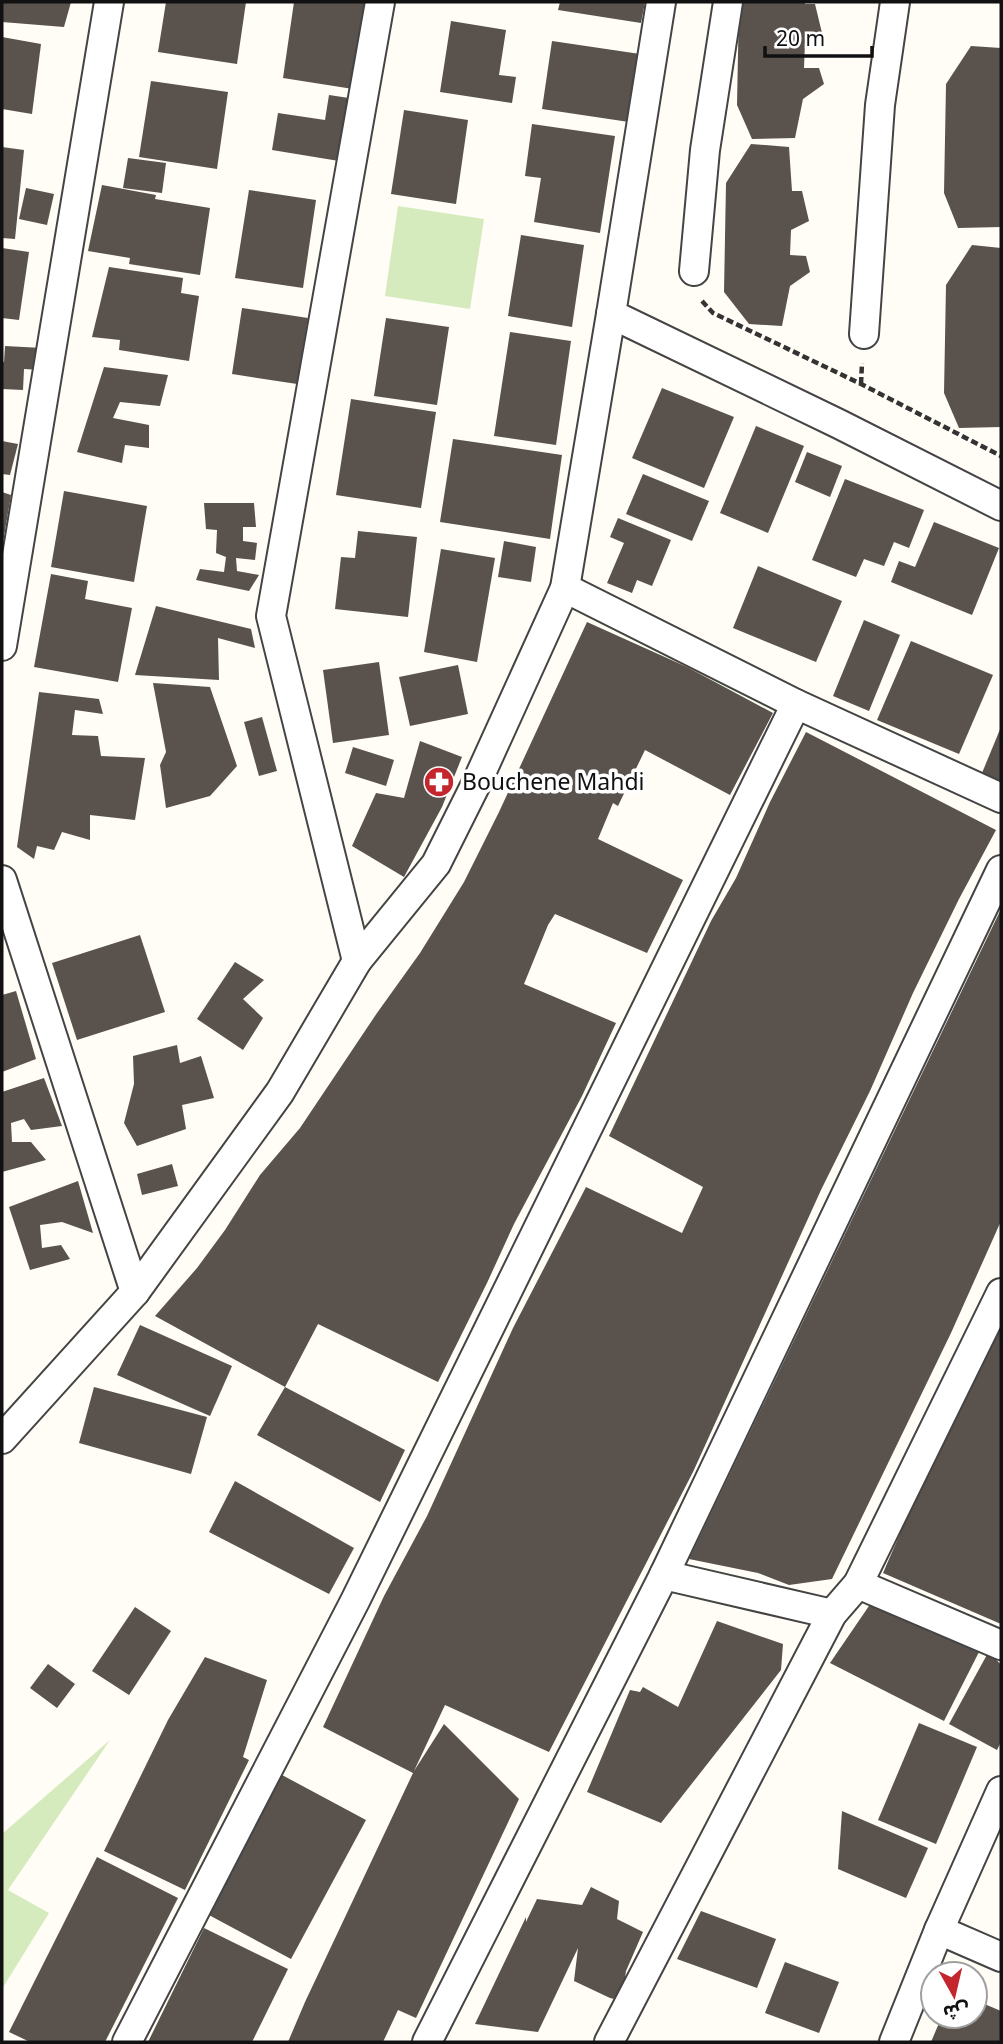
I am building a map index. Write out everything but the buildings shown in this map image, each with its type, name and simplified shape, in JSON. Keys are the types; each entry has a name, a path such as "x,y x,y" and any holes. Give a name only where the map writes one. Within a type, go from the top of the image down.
{"street":[{"path":"2,646 109,2"},
{"path":"357,961 271,616 380,2"},
{"path":"2,1439 135,1292 281,1092 357,961 436,864 476,784 565,588 661,2"},
{"path":"694,271 705,150 727,2"},
{"path":"864,334 880,105 895,2"},
{"path":"611,314 1001,506"},
{"path":"565,588 796,704 1001,798"},
{"path":"127,2042 355,1601 796,704"},
{"path":"426,2042 664,1575 1001,870"},
{"path":"2,880 135,1292"},
{"path":"609,2042 832,1614 858,1584 1001,1293"},
{"path":"664,1575 832,1614"},
{"path":"858,1584 1001,1645"},
{"path":"894,2042 939,1930 1001,1791"},
{"path":"939,1930 1001,1957"}],"path":[{"path":"694,271 698,295 713,313 861,384 1001,456"}],"green space":[{"path":"398,206 484,219 470,309 385,296"},
{"path":"110,1740 8,1890 49,1913 2,1989 2,1834"}],"place":[{"name":"Bouchene Mahdi","path":"439,782"}]}
